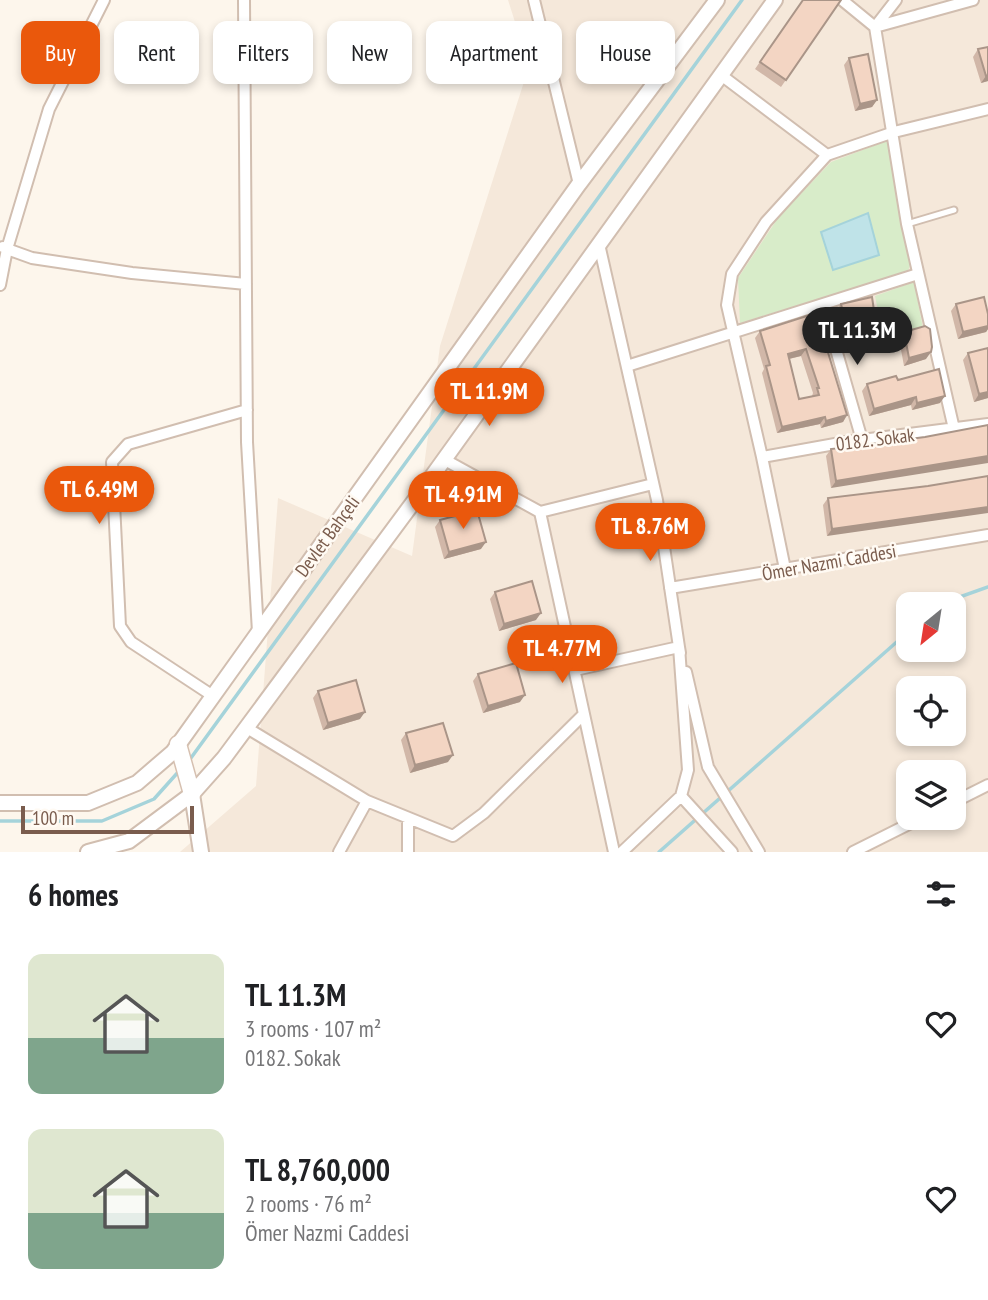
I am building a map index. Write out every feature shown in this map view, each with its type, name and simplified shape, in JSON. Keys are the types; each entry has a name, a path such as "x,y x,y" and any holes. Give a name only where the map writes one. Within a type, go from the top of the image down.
{"main road":[{"path":"178,744 192,794"}],"street":[{"path":"0,285 3,248 49,109 104,0"},
{"path":"244,0 247,442 258,632"},
{"path":"534,0 579,184"},
{"name":"Devlet Bahçeli","path":"0,803 88,803 137,783 173,751 579,184 717,0"},
{"path":"88,852 129,841 192,794 224,758 445,460 775,0"},
{"path":"842,0 875,27 907,224 954,429"},
{"path":"875,27 896,0"},
{"path":"875,27 973,0"},
{"path":"721,75 827,155"},
{"path":"785,569 727,305 732,274 766,222 827,155 894,132 988,109"},
{"path":"599,244 653,484 679,647 688,770 681,796 622,852"},
{"path":"3,248 32,258 132,273 246,284"},
{"path":"627,366 918,274"},
{"path":"822,304 862,440"},
{"path":"213,696 131,642 120,626 112,462 128,444 247,410"},
{"name":"0182. Sokak","path":"762,457 862,440 988,424"},
{"path":"445,460 540,512 653,484"},
{"path":"540,512 614,852"},
{"name":"Ömer Nazmi Caddesi","path":"670,588 988,535"},
{"path":"575,670 679,647"},
{"path":"679,647 708,767 759,852"},
{"path":"247,728 367,801 453,836 484,813 584,714"},
{"path":"966,797 987,787"},
{"path":"192,794 201,852"},
{"path":"681,796 732,852"},
{"path":"336,852 367,801"},
{"path":"408,819 408,852"},
{"path":"853,852 897,830"}],"lane":[{"path":"907,224 954,210"}],"shaded area":[{"path":"508,0 988,0 988,852 180,852 256,786 278,498 412,556 440,346 523,84 562,84 562,21 515,21"}],"green space":[{"path":"889,140 895,190 911,263 908,271 740,323 738,278 778,218 831,162"},
{"path":"914,282 923,328 883,336 875,296"}],"water":[{"path":"868,213 879,255 833,270 821,232"}],"building":[{"path":"803,0 841,0 786,80 760,62"},
{"path":"988,47 988,75 986,76 978,49"},
{"path":"868,54 877,100 860,104 849,58"},
{"path":"872,297 876,324 848,333 841,304"},
{"path":"984,297 988,326 963,332 956,304"},
{"path":"816,313 847,415 782,427 766,366 770,365 760,331","holes":["806,349 819,395 799,399 788,354"]},
{"path":"925,326 930,329 931,352 909,358 904,332"},
{"path":"988,348 988,392 979,394 968,353"},
{"path":"939,369 945,396 917,403 916,397 874,409 867,384 896,376 898,380"},
{"path":"988,425 988,456 836,481 831,449 925,437"},
{"path":"988,476 988,507 832,529 828,498"},
{"path":"477,510 486,542 449,552 440,520"},
{"path":"532,581 541,613 504,624 495,592"},
{"path":"516,663 525,695 488,706 478,674"},
{"path":"356,680 365,712 328,723 318,691"},
{"path":"443,723 453,755 415,765 406,733"}],"waterway":[{"path":"188,762 742,0"},
{"path":"966,595 988,587"},
{"path":"659,852 896,643"},
{"path":"0,821 102,821 154,799 180,770"}]}
